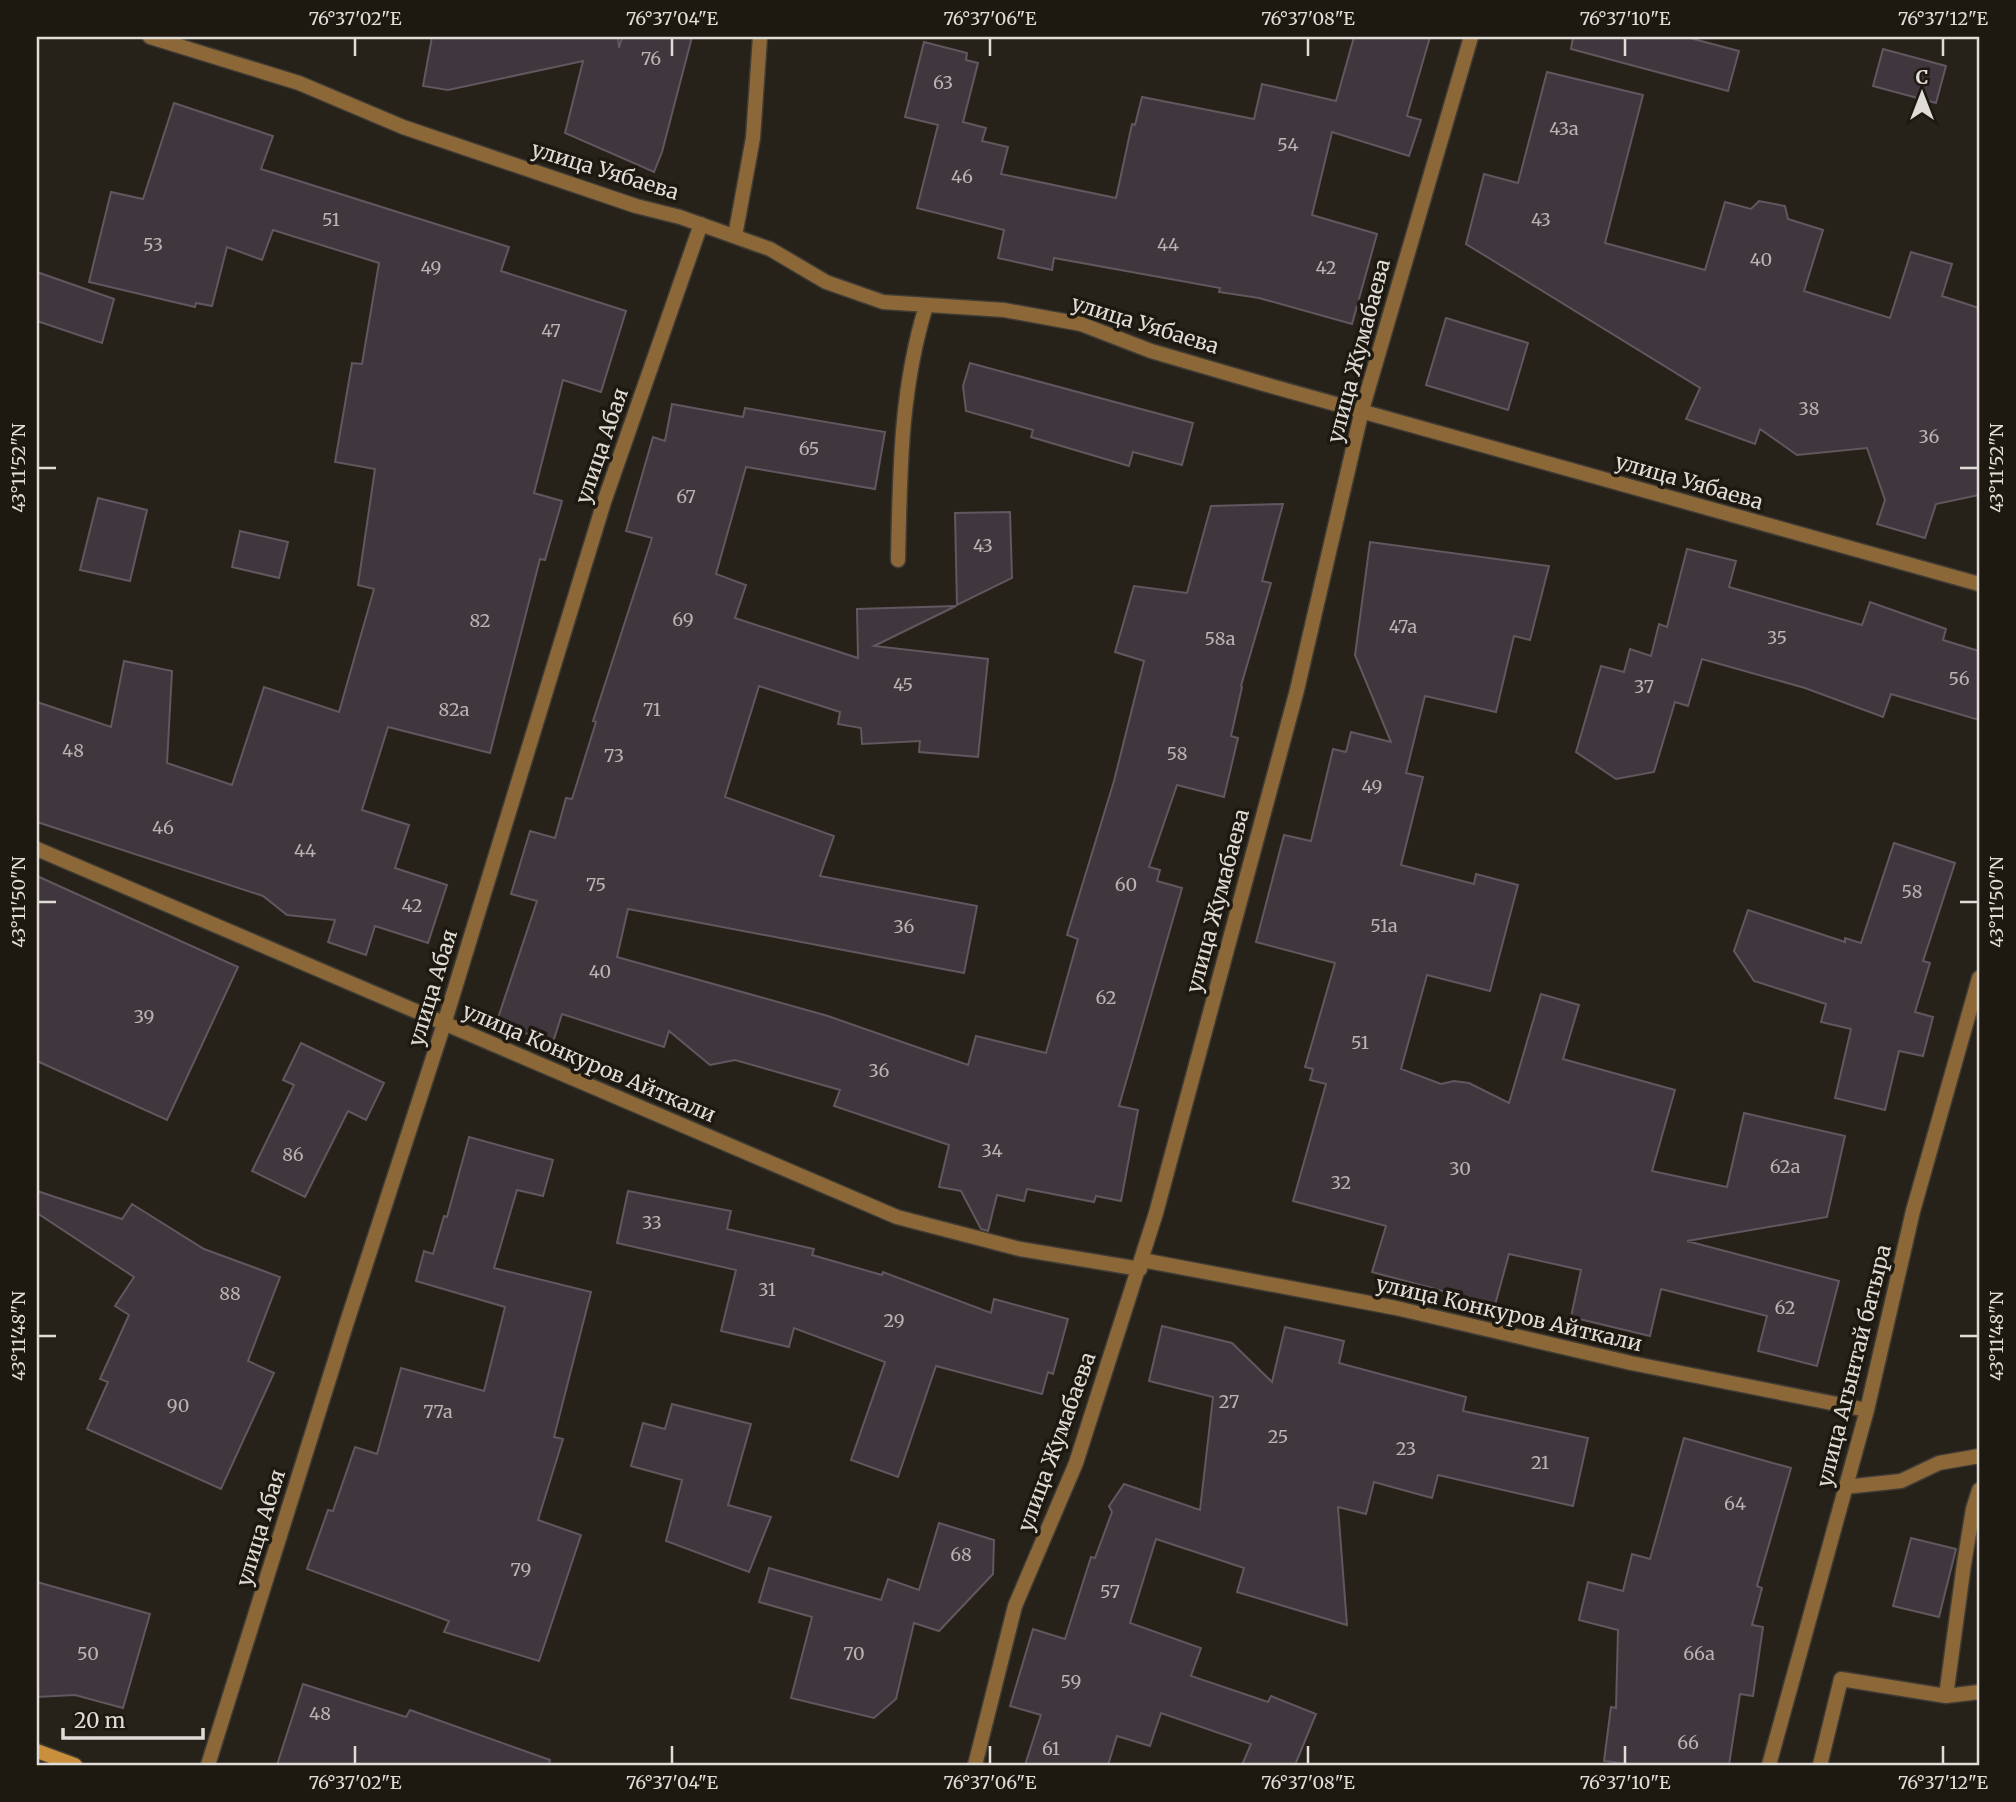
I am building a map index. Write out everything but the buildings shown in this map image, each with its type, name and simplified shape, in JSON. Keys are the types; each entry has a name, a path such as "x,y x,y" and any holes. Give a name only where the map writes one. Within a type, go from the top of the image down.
{"street":[{"name":"улица Уябаева","path":"150,37 299,83 403,127 623,202 701,224 770,248 826,282 883,302 1004,310 1081,324 1151,351 1550,466 1979,584"},
{"path":"735,236 752,138 760,37"},
{"name":"улица Жумабаева","path":"975,1765 1015,1606 1076,1464 1141,1264 1297,690 1363,410 1471,37"},
{"name":"улица Абая","path":"208,1765 444,1024 604,502 701,224"},
{"path":"898,560 901,435 914,345 926,306"},
{"name":"улица Конкуров Айткали","path":"37,849 897,1217 1020,1249 1141,1264 1396,1308 1630,1363 1867,1410"},
{"name":"улица Агынтай батыра","path":"1769,1765 1867,1410 1913,1211 1979,978"},
{"path":"1846,1487 1901,1481 1939,1464 1979,1456"},
{"path":"1946,1696 1973,1509 1979,1490"},
{"path":"1820,1765 1842,1679 1946,1696 1979,1692"},
{"path":"37,1751 75,1765"}]}
